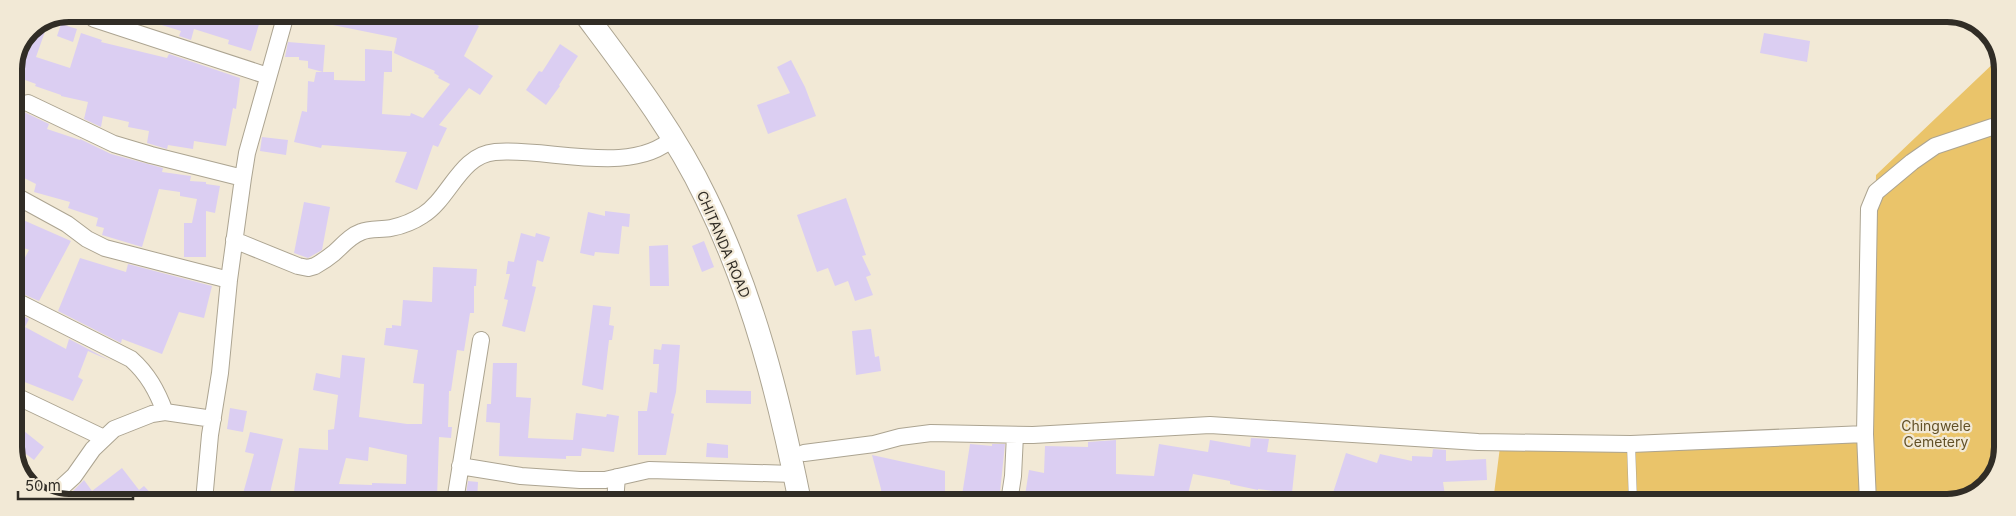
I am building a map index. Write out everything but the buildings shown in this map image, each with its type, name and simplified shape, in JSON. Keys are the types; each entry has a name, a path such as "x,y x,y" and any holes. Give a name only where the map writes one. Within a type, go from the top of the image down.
{"street":[{"path":"103,22 268,76"},
{"path":"205,494 220,373 229,280 247,153 284,22"},
{"name":"CHITANDA ROAD","path":"591,22 651,102 706,197 740,275 763,346 788,444 798,494"},
{"path":"28,103 114,144 243,178"},
{"path":"1868,494 1865,434 1869,209 1876,192 1912,162 1936,146 1993,127"},
{"path":"234,240 298,266 308,268 315,266 354,235 363,231 391,228 423,215 442,196 464,168 482,154 509,152 579,158 622,157 648,153 666,145 673,138"},
{"path":"22,200 67,224 87,239 104,248 229,280"},
{"path":"23,304 131,359 144,371 158,392 165,412"},
{"path":"456,494 480,340"},
{"path":"23,399 104,438"},
{"path":"57,492 74,476 93,449 114,429 152,414 165,412 213,419"},
{"path":"804,453 874,444 900,437 931,433 1033,435 1210,425 1478,442 1631,444 1865,434"},
{"path":"1010,494 1015,435"},
{"path":"460,466 531,476 605,480 649,470 794,474"},
{"path":"616,494 617,477"}],"lane":[{"path":"1631,444 1633,494"}],"green space":[{"name":"Chingwele Cemetery","path":"1993,64 1994,446 1993,456 1987,470 1975,484 1962,491 1946,494 1494,494 1501,439 1871,430 1876,175"}]}
